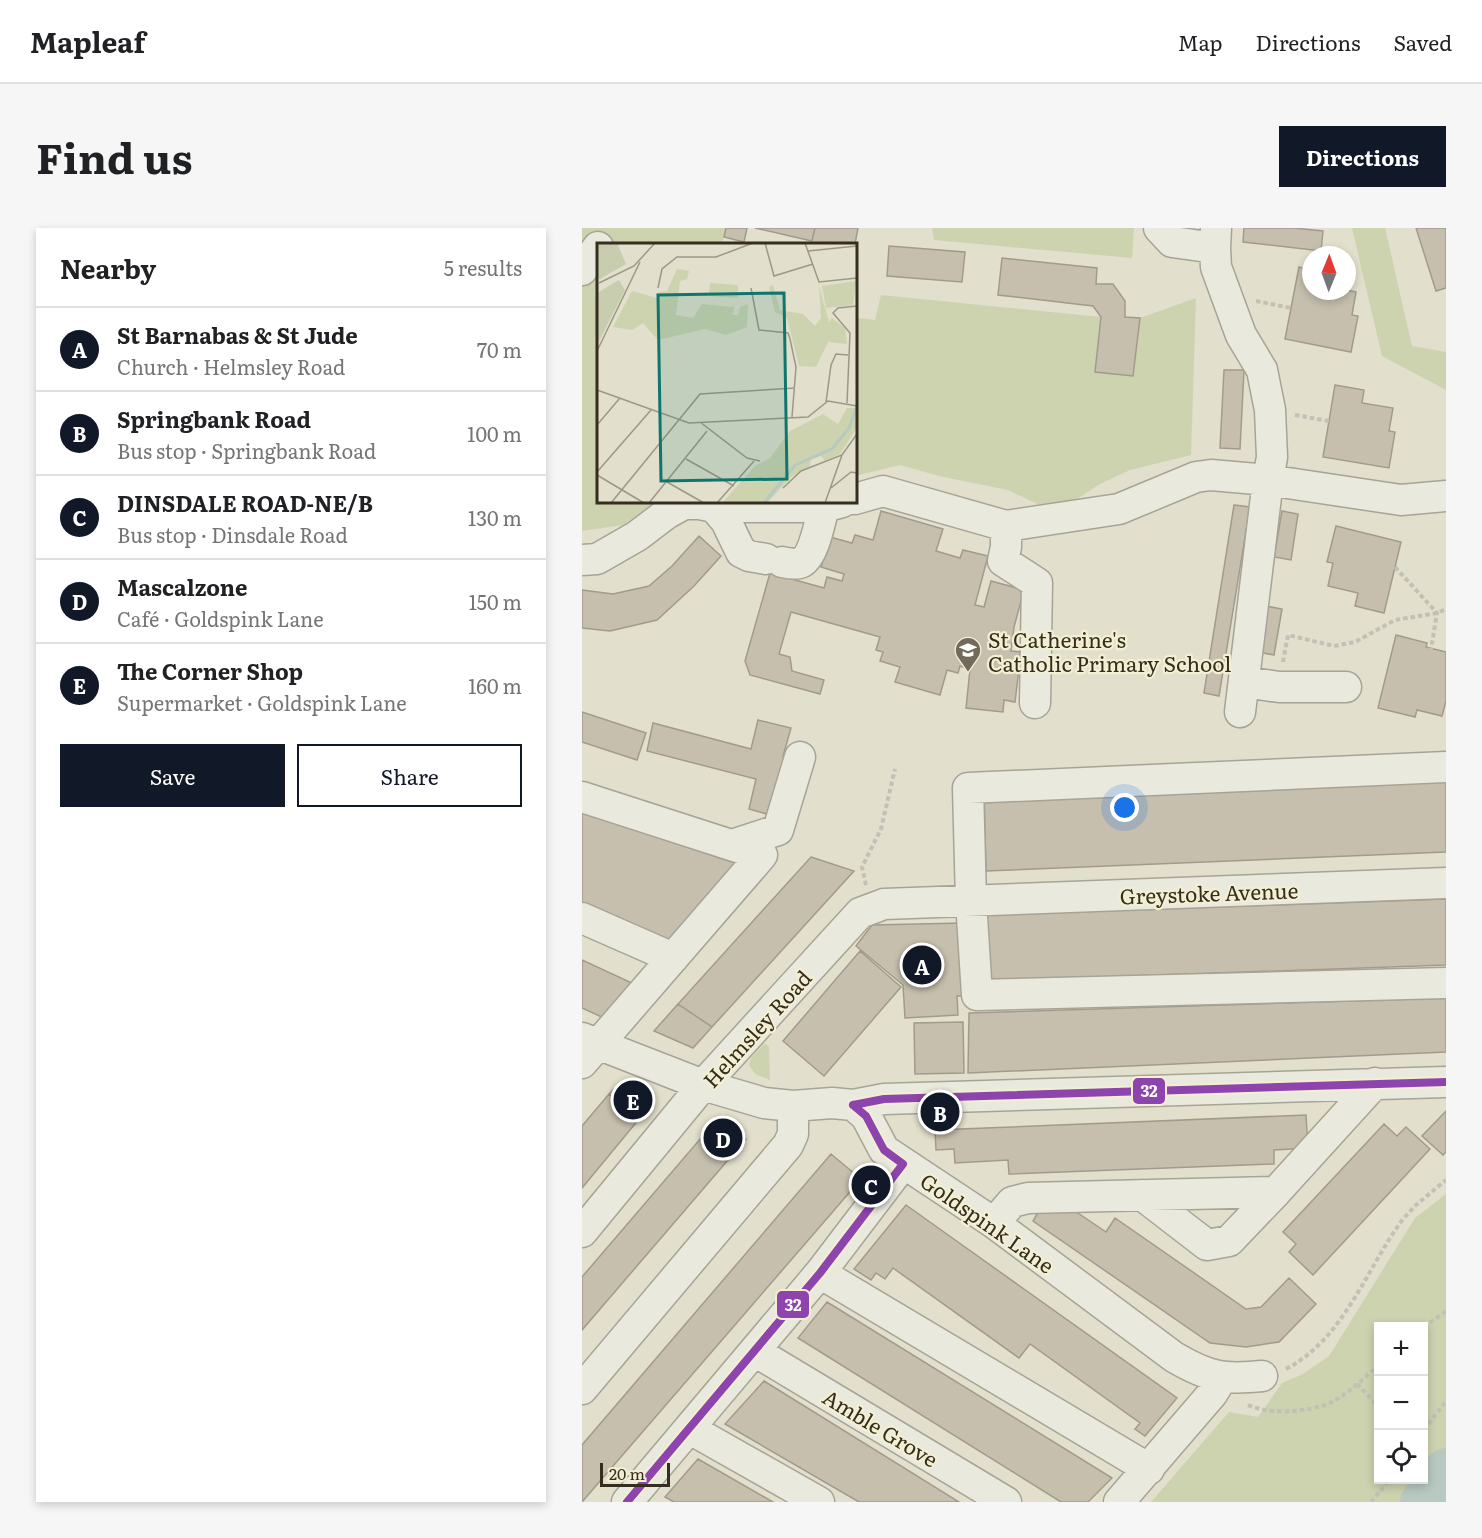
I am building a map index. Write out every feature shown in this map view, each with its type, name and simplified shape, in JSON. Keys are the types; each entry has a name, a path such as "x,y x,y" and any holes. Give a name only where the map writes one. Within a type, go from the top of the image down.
{"street":[{"path":"602,243 613,228"},
{"path":"1160,228 1172,242 1216,238 1216,267 1240,335 1262,370 1270,410 1272,457 1240,712"},
{"path":"582,270 597,250"},
{"path":"856,499 883,491 1006,526 1119,509 1196,477 1212,475 1268,480 1401,500 1446,496"},
{"path":"582,560 597,559 637,536 666,514 684,504 714,507 836,504 809,555 802,562 795,564 749,556 741,552 726,521 714,507"},
{"path":"1006,526 1003,561 1037,583 1035,703"},
{"path":"1244,682 1279,687 1346,687"},
{"path":"732,845 778,830 800,757"},
{"path":"1446,767 968,788 971,901 977,995 1446,983"},
{"path":"582,796 762,855 673,958 587,1049 764,1103 793,1106 853,1104 884,1099 1446,1082"},
{"name":"Greystoke Avenue","path":"971,901 1446,883"},
{"name":"Helmsley Road","path":"582,1232 703,1085 860,913 884,904 971,901"},
{"path":"582,918 673,958"},
{"path":"1142,1196 1207,1245 1229,1241 1375,1083"},
{"name":"Goldspink Lane","path":"853,1104 866,1116 884,1150 994,1223 1174,1357 1193,1368 1222,1378 1262,1376"},
{"path":"582,1389 788,1145 793,1134 793,1106"},
{"path":"627,1502 756,1352 903,1164"},
{"path":"994,1223 1012,1202 1019,1199 1276,1192"},
{"path":"820,1273 1149,1469"},
{"name":"Amble Grove","path":"756,1352 1006,1502"},
{"path":"1119,1502 1212,1394 1222,1378"},
{"path":"690,1429 819,1502"}],"path":[{"path":"1270,410 1329,421"},
{"path":"1395,567 1437,613"},
{"path":"1279,687 1288,635 1334,646 1355,642 1395,620 1437,613 1446,609"},
{"path":"1431,649 1437,613"},
{"path":"862,867 881,829 895,770"},
{"path":"1262,1376 1286,1370 1312,1353 1340,1319 1403,1219 1446,1180"},
{"path":"1428,1324 1446,1311"},
{"path":"1222,1378 1235,1400 1257,1409 1299,1410 1330,1403 1374,1369"},
{"path":"1357,1384 1374,1402"},
{"path":"1428,1425 1446,1401"},
{"path":"1371,1502 1385,1484"}],"green space":[{"path":"582,228 726,228 722,243 597,243 597,502 660,502 623,525 582,531"},
{"path":"932,228 1134,228 1132,258 934,240"},
{"path":"1352,228 1385,228 1412,346 1446,352 1446,390 1382,356"},
{"path":"881,295 1101,317 1095,372 1132,376 1140,318 1196,298 1191,455 1130,470 1100,484 1077,499 1042,506 1008,490 939,476 900,465 856,476 856,319 875,320"},
{"path":"765,1043 769,1047 770,1080 755,1074 749,1065 751,1058"},
{"path":"1446,1194 1446,1502 1151,1502 1229,1412 1258,1417 1282,1383 1303,1374 1329,1356 1415,1218"}],"building":[{"path":"726,228 747,228 744,242 724,237"},
{"path":"755,228 815,228 812,241"},
{"path":"815,228 858,228 855,243 811,243"},
{"path":"1244,228 1294,228 1323,231 1322,246 1302,246 1302,249 1243,242"},
{"path":"1416,228 1446,228 1446,288 1436,291"},
{"path":"889,246 965,252 962,282 887,276"},
{"path":"1002,258 1097,268 1096,284 1113,284 1125,301 1125,317 1140,318 1133,376 1095,372 1101,317 1093,306 998,295"},
{"path":"1299,267 1302,268 1302,300 1355,300 1352,315 1358,316 1351,352 1285,339"},
{"path":"1224,370 1244,370 1240,449 1220,448"},
{"path":"1335,385 1364,390 1362,403 1393,408 1389,431 1395,432 1389,468 1323,457"},
{"path":"1234,505 1250,507 1219,696 1204,693"},
{"path":"881,511 943,529 936,551 960,558 963,550 988,556 975,605 984,607 991,581 1024,590 1014,627 1011,651 1021,652 1015,702 1004,700 1003,712 966,708 970,669 960,666 958,673 947,670 940,695 895,682 900,667 880,661 883,652 876,650 880,637 791,612 779,654 790,657 792,671 824,680 820,694 750,675 745,661 770,573 824,588 827,577 842,581 844,574 821,567 830,537 852,543 855,535 873,540"},
{"path":"1282,511 1298,514 1291,560 1274,557"},
{"path":"1336,526 1401,542 1384,613 1355,606 1358,593 1328,586 1333,563 1327,562"},
{"path":"699,536 721,556 694,586 657,620 610,631 582,628 582,590 613,594 649,586 672,566"},
{"path":"1265,606 1282,609 1274,655 1258,652"},
{"path":"1396,635 1427,643 1426,647 1446,652 1446,701 1442,716 1417,710 1415,717 1378,708"},
{"path":"582,712 646,733 637,760 582,742"},
{"path":"758,720 791,728 783,756 788,758 774,816 749,809 756,779 647,751 653,723 751,749"},
{"path":"1446,777 1446,852 986,871 984,792"},
{"path":"582,812 741,865 674,947 582,907"},
{"path":"811,857 854,871 712,1027 678,1004"},
{"path":"1446,899 1446,965 989,981 987,915"},
{"path":"962,923 965,996 957,996 958,1015 905,1018 903,985 856,946 872,925"},
{"path":"860,951 901,987 824,1076 783,1041"},
{"path":"582,960 634,984 606,1019 582,1008"},
{"path":"1446,998 1446,1052 968,1073 969,1013"},
{"path":"678,1004 712,1027 693,1048 654,1031"},
{"path":"963,1022 964,1073 915,1074 914,1023"},
{"path":"621,1082 653,1092 654,1099 639,1119 609,1094"},
{"path":"609,1094 639,1119 582,1188 582,1126"},
{"path":"1446,1111 1446,1152 1443,1155 1422,1136"},
{"path":"1306,1115 1308,1148 1274,1150 1274,1164 1009,1174 1008,1160 955,1163 954,1149 936,1150 935,1130"},
{"path":"719,1117 746,1139 582,1330 582,1277"},
{"path":"719,1117 746,1139 728,1160 701,1138"},
{"path":"1384,1124 1397,1136 1406,1127 1430,1149 1313,1275 1289,1252 1296,1244 1283,1232"},
{"path":"831,1154 861,1179 582,1502 582,1445"},
{"path":"906,1205 1177,1398 1145,1436 1135,1429 1140,1423 1030,1344 1019,1358 893,1268 885,1279 876,1273 871,1280 854,1269"},
{"path":"1069,1207 1106,1232 1115,1218 1246,1309 1261,1307 1289,1278 1316,1304 1279,1342 1246,1347 1210,1343 1033,1221 1040,1209"},
{"path":"827,1302 1112,1478 1088,1502 1061,1502 798,1338"},
{"path":"764,1381 959,1502 859,1502 725,1424"},
{"path":"698,1459 773,1502 674,1502 665,1497"}],"waterway":[{"path":"1421,1502 1446,1469"}],"transit line":[{"name":"32","path":"853,1105 884,1099 1446,1082"},
{"name":"32","path":"627,1502 820,1273 903,1164 884,1150 866,1116 853,1105"}],"place":[{"name":"St Catherine's Catholic Primary School","path":"968,673"},
{"name":"St Barnabas & St Jude","path":"922,965"},
{"name":"The Corner Shop","path":"633,1100"},
{"name":"Springbank Road","path":"940,1112"},
{"name":"Mascalzone","path":"723,1138"},
{"name":"DINSDALE ROAD-NE/B","path":"871,1185"}]}
